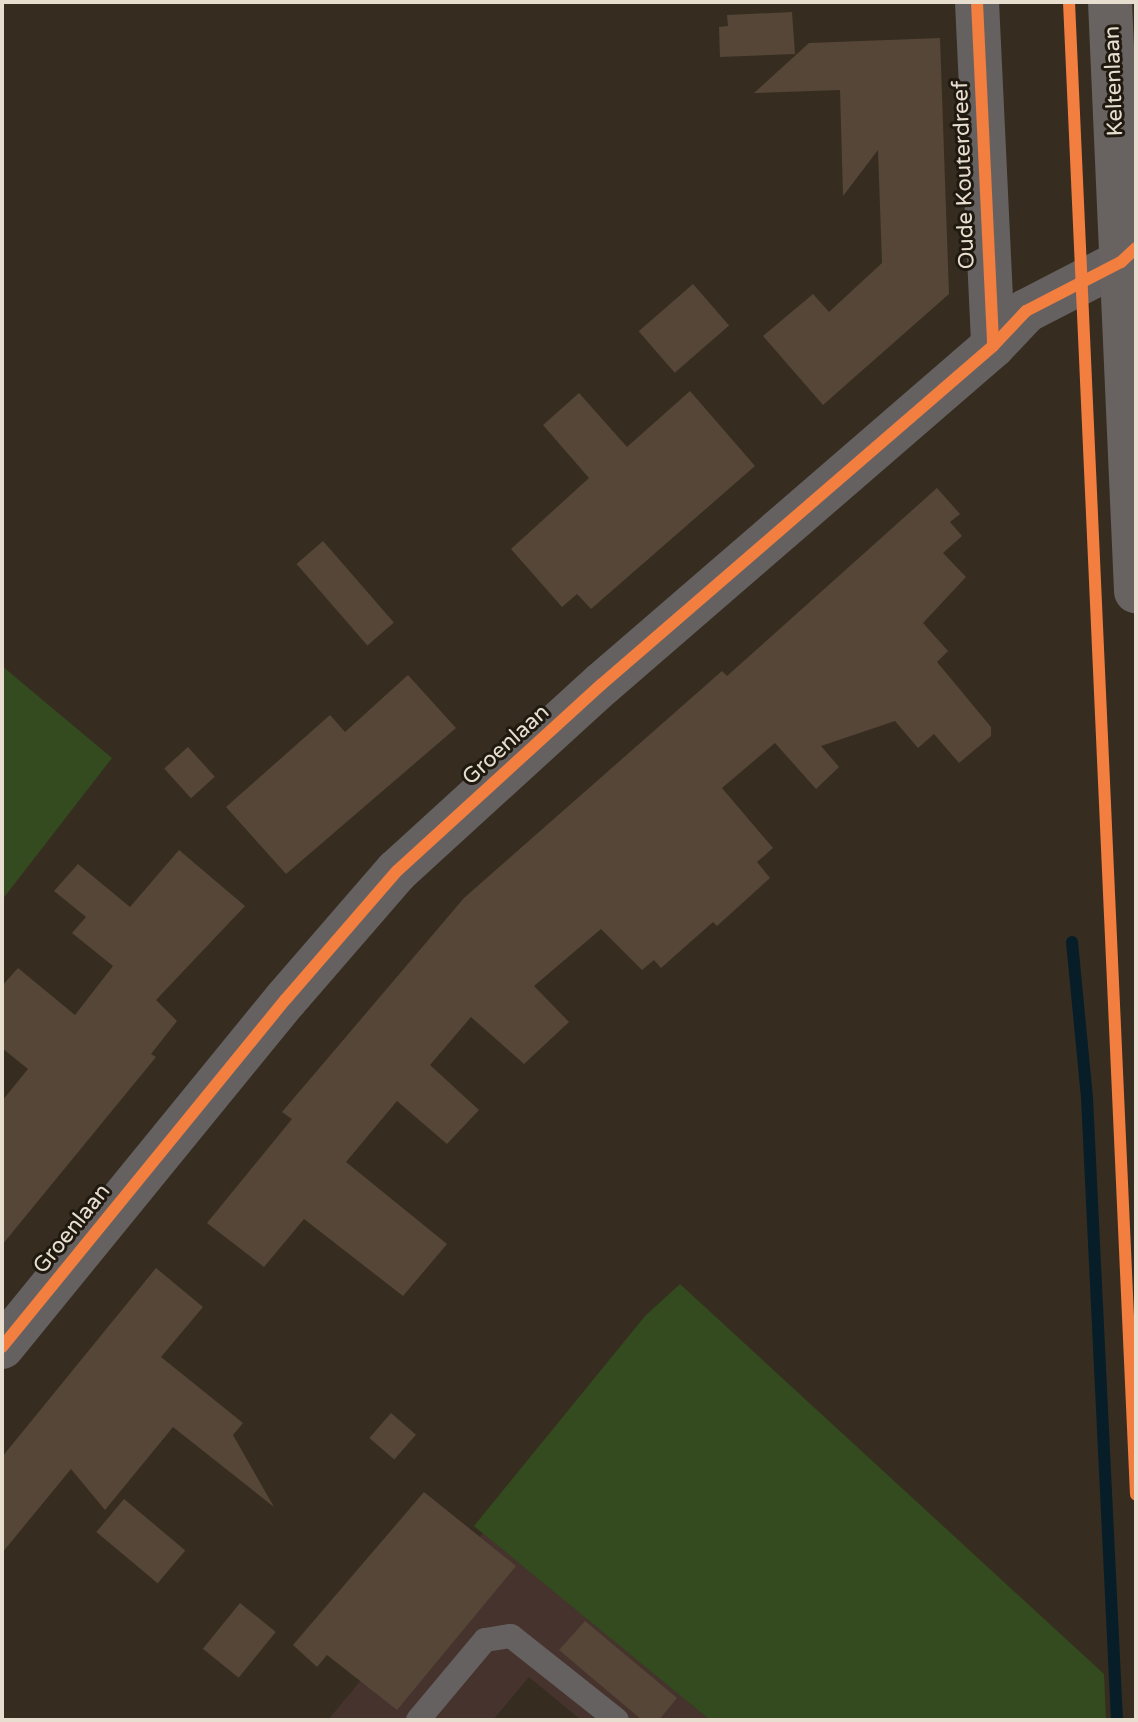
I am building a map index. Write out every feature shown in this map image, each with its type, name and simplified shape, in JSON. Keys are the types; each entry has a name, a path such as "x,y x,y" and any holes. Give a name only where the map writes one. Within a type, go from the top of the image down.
{"main road":[{"name":"Keltenlaan","path":"1110,2 1128,255 1136,591"}],"street":[{"name":"Oude Kouterdreef","path":"977,2 993,346"},
{"name":"Groenlaan","path":"2,1347 286,999 397,871 602,684 732,577 993,346 1026,311 1128,255"}],"lane":[{"path":"418,1720 485,1640 511,1636 617,1720"}],"shaded area":[{"path":"483,1533 710,1720 581,1720 529,1677 493,1720 328,1720"}],"green space":[{"path":"2,666 112,758 2,900"},
{"path":"680,1284 1104,1674 1106,1720 710,1720 474,1526 645,1316"}],"building":[{"path":"792,12 795,54 720,57 719,27 728,26 727,15"},
{"path":"940,38 949,294 823,405 763,336 813,294 829,312 882,263 878,150 843,196 840,90 754,93 809,43"},
{"path":"693,284 729,326 675,373 639,331"},
{"path":"690,391 755,466 591,609 577,594 562,607 511,549 589,478 543,425 579,393 627,447"},
{"path":"937,488 960,514 950,522 962,536 943,553 966,577 923,623 948,651 937,662 991,727 991,736 959,763 934,734 918,748 895,721 821,746 839,767 816,789 775,743 722,788 773,848 757,862 770,878 717,926 713,922 661,968 654,960 642,970 601,929 534,986 569,1022 524,1064 471,1017 430,1065 479,1110 447,1144 397,1101 346,1162 447,1244 403,1296 304,1219 264,1267 207,1223 292,1119 282,1112 464,898 722,671 727,676"},
{"path":"323,541 394,623 367,645 297,564"},
{"path":"408,675 456,728 286,874 226,807 330,715 345,732"},
{"path":"188,747 215,777 191,798 164,768"},
{"path":"179,850 245,906 156,1000 177,1021 151,1054 156,1057 2,1245 2,1101 28,1069 2,1048 2,986 18,968 75,1015 113,966 72,933 86,917 54,891 78,864 130,907"},
{"path":"156,1268 203,1307 161,1357 243,1423 233,1435 274,1507 173,1427 105,1510 71,1469 2,1553 2,1457"},
{"path":"391,1413 416,1435 394,1460 369,1438"},
{"path":"424,1492 516,1566 397,1710 327,1655 317,1667 293,1645"},
{"path":"124,1499 185,1550 158,1583 96,1532"},
{"path":"240,1603 276,1632 239,1678 203,1649"},
{"path":"585,1621 677,1698 659,1720 642,1720 559,1650"}],"waterway":[{"path":"1072,942 1087,1098 1117,1720"}],"cycle path":[{"path":"977,2 993,346"},
{"path":"1069,2 1136,1494"},
{"path":"2,1347 286,999 397,871 602,684 993,346 1026,311 1121,262 1136,248"}]}
